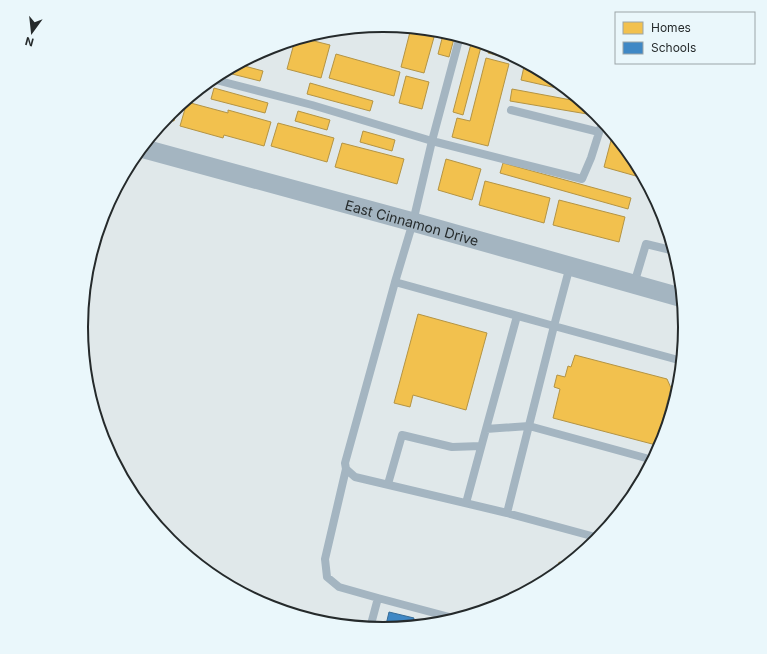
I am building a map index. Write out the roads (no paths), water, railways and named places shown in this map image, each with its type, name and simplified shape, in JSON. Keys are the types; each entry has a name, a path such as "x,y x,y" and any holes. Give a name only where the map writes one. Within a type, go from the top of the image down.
{"street":[{"name":"East Cinnamon Drive","path":"147,150 677,296"}],"lane":[{"path":"444,615 339,587 327,577 325,559 346,469 345,462 413,222 432,141 458,42"},
{"path":"221,81 312,105 432,141 582,179 601,127"},
{"path":"511,110 599,132"},
{"path":"634,284 646,244 668,249"},
{"path":"507,513 570,266"},
{"path":"395,282 677,360"},
{"path":"466,503 517,316"},
{"path":"486,429 529,426 647,458"},
{"path":"388,484 402,434 452,447 481,446"},
{"path":"346,469 355,477 507,513 592,536"},
{"path":"372,621 378,598"}]}
